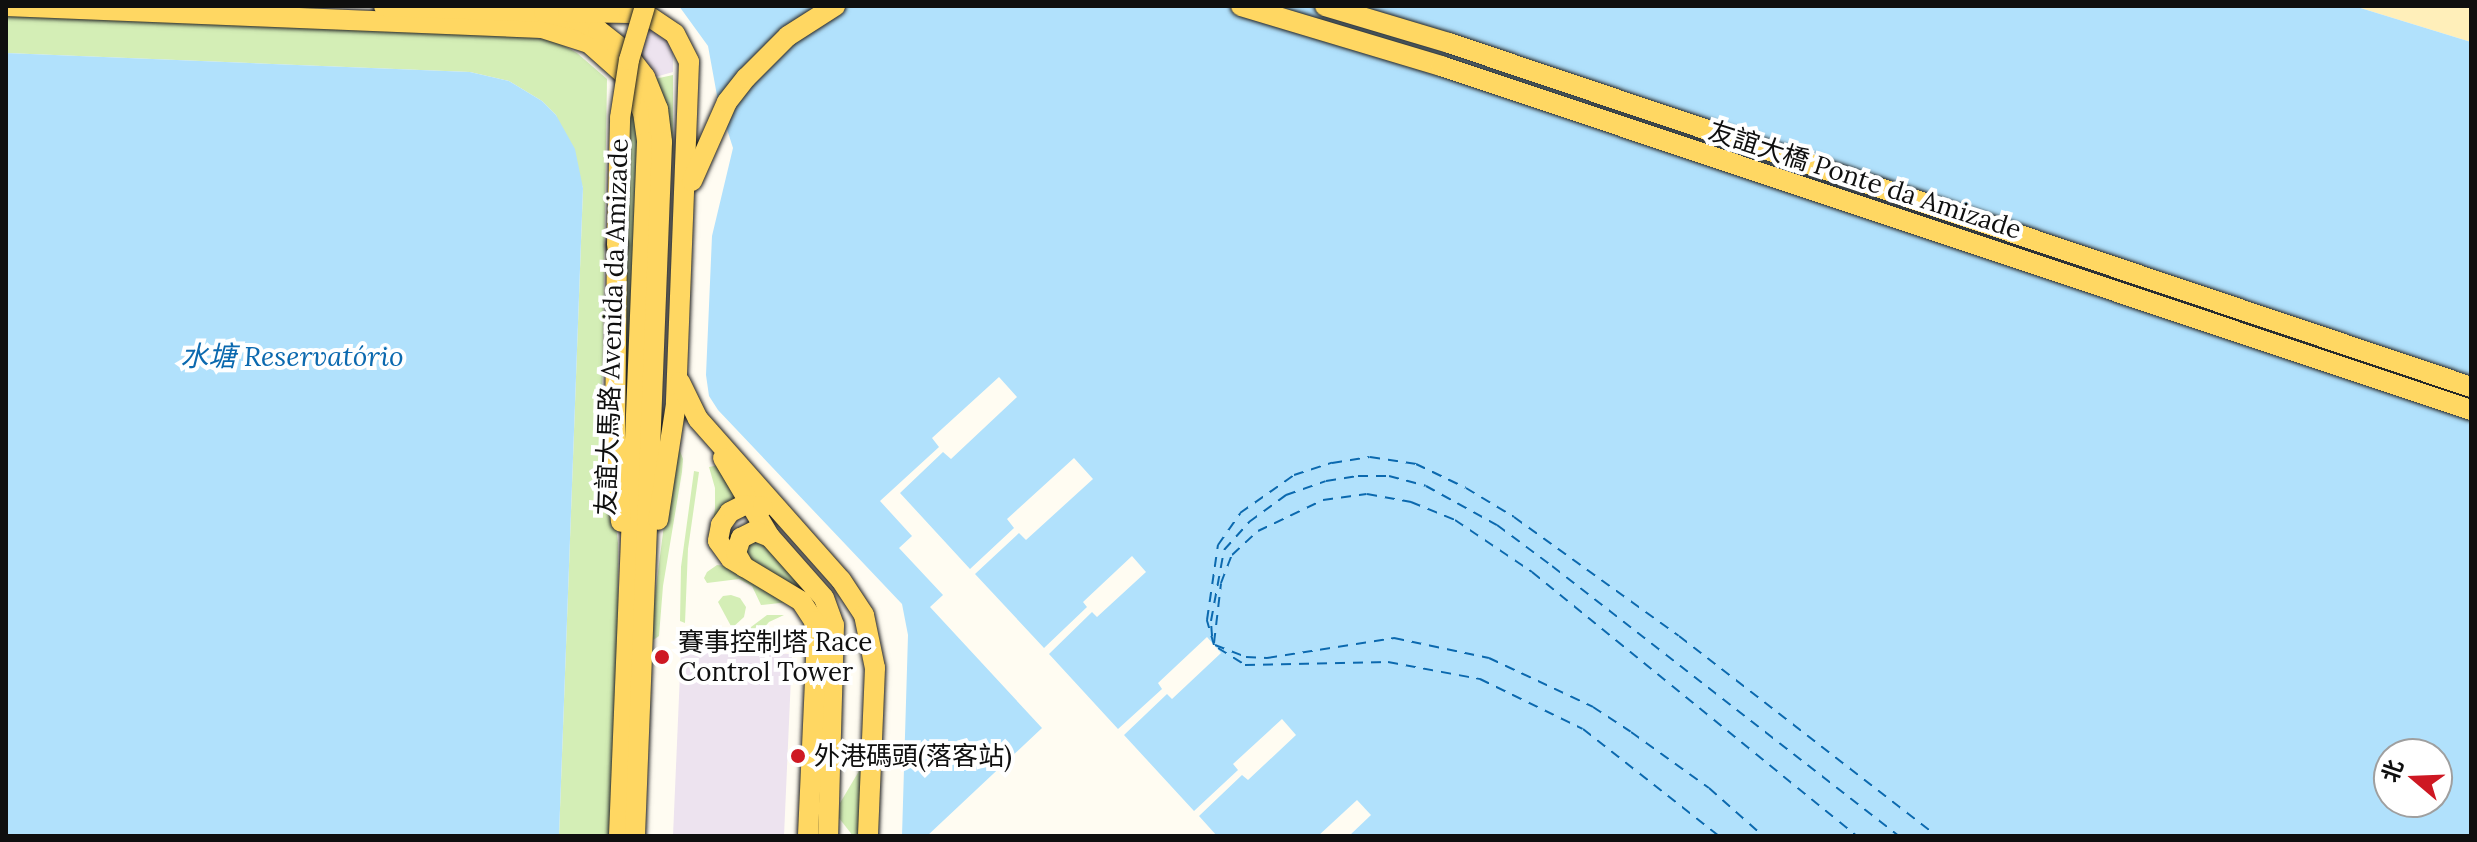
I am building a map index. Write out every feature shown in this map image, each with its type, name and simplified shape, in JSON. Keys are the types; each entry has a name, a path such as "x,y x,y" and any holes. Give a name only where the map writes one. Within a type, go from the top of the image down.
{"main road":[{"name":"友誼大馬路 Avenida da Amizade","path":"6,6 542,28 581,38 613,61 636,94 647,142 636,618 635,836"},
{"name":"友誼大馬路 Avenida da Amizade","path":"384,6 544,12 588,25 624,50 645,77 660,120 636,618 619,836"},
{"path":"636,618 615,444 617,245 622,99 645,6"},
{"path":"685,206 700,156 727,102 788,36 835,6"},
{"name":"友誼大橋 Ponte da Amizade","path":"1241,6 1441,66 2471,410"},
{"name":"友誼大橋 Ponte da Amizade","path":"1325,6 1449,43 2471,387"},
{"path":"544,12 640,14 659,21 681,43 690,73 676,404 636,618"},
{"path":"678,366 684,394 750,505 770,537 815,587 834,625 828,836"},
{"path":"705,427 770,498 859,606 873,646 868,836"},
{"path":"784,518 750,505 730,512 718,536 723,552 801,601 816,629 808,836"},
{"path":"744,567 736,553 741,538 755,531 770,537"}],"shaded area":[{"path":"635,22 662,31 673,48 673,72 648,79 635,54"},
{"path":"681,650 792,654 784,836 673,836"}],"green space":[{"path":"6,15 519,35 555,41 577,53 607,79 602,402 618,543 618,634 609,836 559,836 583,188 556,115 542,101 509,81 470,72 6,53"},
{"path":"673,75 673,155 650,80"},
{"path":"626,103 635,115 640,157 629,423 621,420"},
{"path":"675,438 683,459 682,472 663,586 659,636 649,643"},
{"path":"719,465 738,499 709,550 715,488 709,467"},
{"path":"694,471 699,472 688,549 685,623 680,621 681,567"},
{"path":"760,538 824,612 820,836 817,836 811,600 798,587 749,560 745,553 747,542"},
{"path":"717,565 726,566 789,602 761,605 752,586 739,579 707,583 704,578 707,572"},
{"path":"723,596 740,598 746,607 744,617 732,628 718,602"},
{"path":"767,615 784,615 769,622 762,630 756,653 742,653 747,630"},
{"path":"868,769 864,836 853,836 839,818 840,803 859,771"}],"sand":[{"path":"2354,6 2471,6 2471,42"}],"water":[{"path":"679,6 2354,6 2471,42 2471,836 902,836 908,635 902,604 718,410 709,396 706,375 712,236 733,148 718,101 708,46"},
{"name":"水塘 Reservatório","path":"6,53 470,72 509,81 542,101 556,115 575,149 583,188 559,836 6,836"}],"pier":[{"path":"999,377 1017,397 951,459 943,452 900,493 970,569 1014,528 1007,519 1074,458 1093,479 1026,540 1019,533 975,574 1044,648 1087,607 1083,602 1132,556 1146,572 1097,617 1092,612 1049,654 1118,729 1162,689 1158,683 1207,637 1221,653 1172,699 1167,694 1124,735 1194,811 1238,770 1233,764 1282,719 1296,735 1248,780 1242,775 1199,816 1217,836 927,836 1042,728 930,607 943,595 899,548 912,536 880,501 939,447 932,438"},
{"path":"1357,800 1371,815 1349,836 1318,836"}],"ferry route":[{"path":"1214,645 1207,620 1218,545 1240,513 1294,475 1332,463 1370,457 1416,464 1466,488 1514,517 1679,636 1937,836"},
{"path":"1212,636 1211,621 1224,550 1249,522 1286,495 1326,481 1358,476 1389,476 1426,486 1497,525 1899,836"},
{"path":"1214,643 1221,583 1232,555 1258,531 1323,500 1367,494 1411,502 1455,520 1532,572 1857,836"},
{"path":"1215,645 1246,657 1267,658 1394,638 1489,658 1593,707 1709,788 1763,836"},
{"path":"1218,648 1245,665 1388,662 1480,679 1583,729 1719,836"}],"place":[{"name":"賽事控制塔 Race Control Tower","path":"662,657"},
{"name":"外港碼頭(落客站)","path":"798,756"}]}
